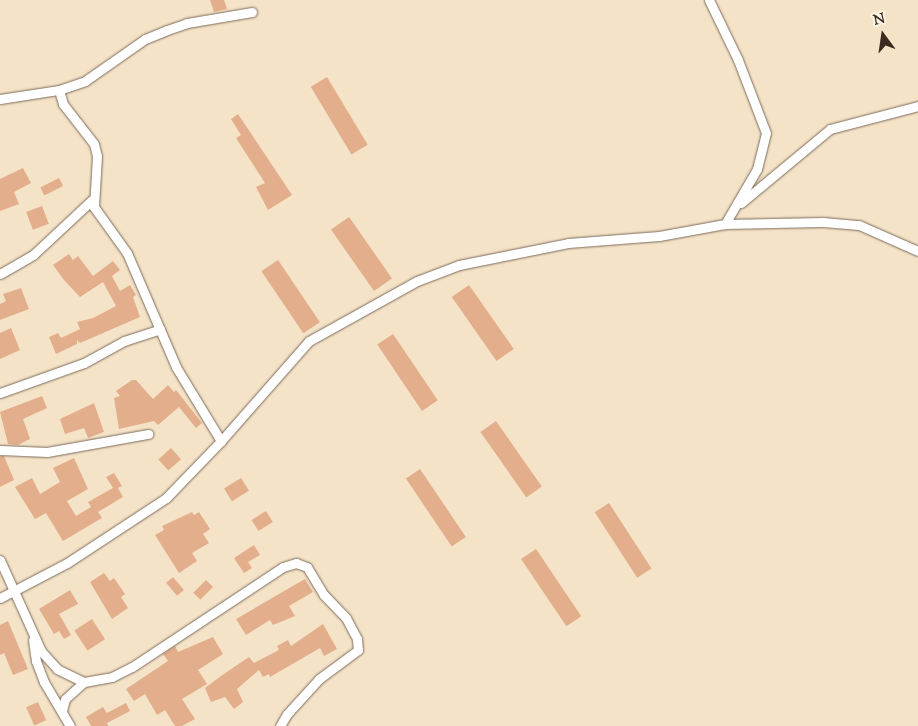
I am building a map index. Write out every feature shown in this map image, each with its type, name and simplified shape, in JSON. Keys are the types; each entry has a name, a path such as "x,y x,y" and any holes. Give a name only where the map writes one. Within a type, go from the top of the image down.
{"street":[{"path":"709,0 738,60 766,133 757,169 725,224"},
{"path":"0,99 59,90 100,73 133,46 166,30 186,23 252,12"},
{"path":"59,90 63,104 94,144 97,156 92,200 97,212 127,253 160,330 191,394 221,441"},
{"path":"737,206 830,129 918,106"},
{"path":"0,274 34,254 92,200"},
{"path":"0,598 67,563 166,498 221,441 309,341 417,281 459,266 568,243 658,236 725,224 823,222 859,225 918,251"},
{"path":"0,393 84,363 124,341 160,330"},
{"path":"0,450 47,452 148,434"},
{"path":"0,560 16,591 32,634 36,661 70,726"},
{"path":"62,711 65,700 84,682 112,676 132,668 283,567 296,563 307,567 324,595 346,618 357,639 358,650 307,691 280,726"},
{"path":"32,634 57,669 84,682"}],"building":[{"path":"210,0 224,0 227,9 214,12"},
{"path":"327,77 368,145 351,155 311,87"},
{"path":"238,114 292,195 268,210 256,187 265,183 236,138 241,135 231,119"},
{"path":"23,168 31,183 14,192 19,204 0,211 0,179"},
{"path":"59,178 63,186 44,196 40,188"},
{"path":"42,206 49,224 33,230 26,212"},
{"path":"349,217 392,278 374,291 331,230"},
{"path":"69,254 73,260 78,256 93,276 113,261 120,270 112,276 120,291 130,285 136,295 133,297 140,317 80,343 77,340 77,344 56,354 49,337 58,333 61,338 80,329 77,322 93,318 116,306 103,282 80,297 64,280 53,265"},
{"path":"278,260 320,322 303,333 261,271"},
{"path":"469,285 514,349 497,361 452,297"},
{"path":"21,288 29,309 0,320 0,304 6,301 3,294"},
{"path":"11,328 20,350 0,359 0,333"},
{"path":"393,334 438,400 422,411 377,345"},
{"path":"132,380 136,380 153,399 168,385 174,392 176,390 202,423 196,428 179,407 158,425 154,421 119,429 114,398 120,396 116,391"},
{"path":"42,396 47,408 23,419 30,439 18,445 8,444 0,412"},
{"path":"94,403 104,432 88,438 84,428 65,434 60,419"},
{"path":"496,421 542,487 526,497 480,432"},
{"path":"171,448 181,459 168,471 158,459"},
{"path":"0,456 4,456 14,480 0,487"},
{"path":"74,458 88,489 67,501 76,516 91,507 88,502 113,488 106,477 114,473 122,486 118,488 123,497 98,512 102,518 63,541 46,513 35,519 15,487 32,478 40,494 60,482 53,468"},
{"path":"420,469 466,537 452,546 406,479"},
{"path":"241,478 249,491 232,501 224,489"},
{"path":"609,503 651,568 637,578 595,512"},
{"path":"266,511 273,522 258,531 252,520"},
{"path":"192,512 194,515 199,512 210,529 203,534 209,543 192,553 197,561 179,573 155,535 164,530 162,526"},
{"path":"254,545 260,555 248,562 252,568 244,573 234,558"},
{"path":"536,549 581,616 566,626 521,559"},
{"path":"104,573 110,581 114,578 125,594 121,597 128,608 112,619 90,582"},
{"path":"173,577 184,590 177,596 166,583"},
{"path":"305,579 313,592 289,606 295,616 273,625 270,620 246,635 236,619"},
{"path":"206,580 213,587 200,600 193,593"},
{"path":"70,590 78,604 59,614 71,635 64,639 59,631 54,634 39,609"},
{"path":"92,619 105,639 87,651 74,630"},
{"path":"8,621 28,669 13,675 4,653 0,655 0,625"},
{"path":"323,624 337,649 324,656 320,648 270,677 269,674 263,677 259,670 237,689 243,702 234,709 225,697 211,702 205,688 221,676 249,657 254,663 279,650 277,646 288,640 291,646"},
{"path":"213,637 223,654 198,670 207,684 182,699 195,719 182,726 175,726 165,710 157,715 145,694 134,701 126,689 168,661 163,654 175,646 178,652"},
{"path":"38,702 46,720 34,726 26,707"},
{"path":"126,703 130,711 107,723 108,726 91,726 86,717 103,707 107,713"}]}
